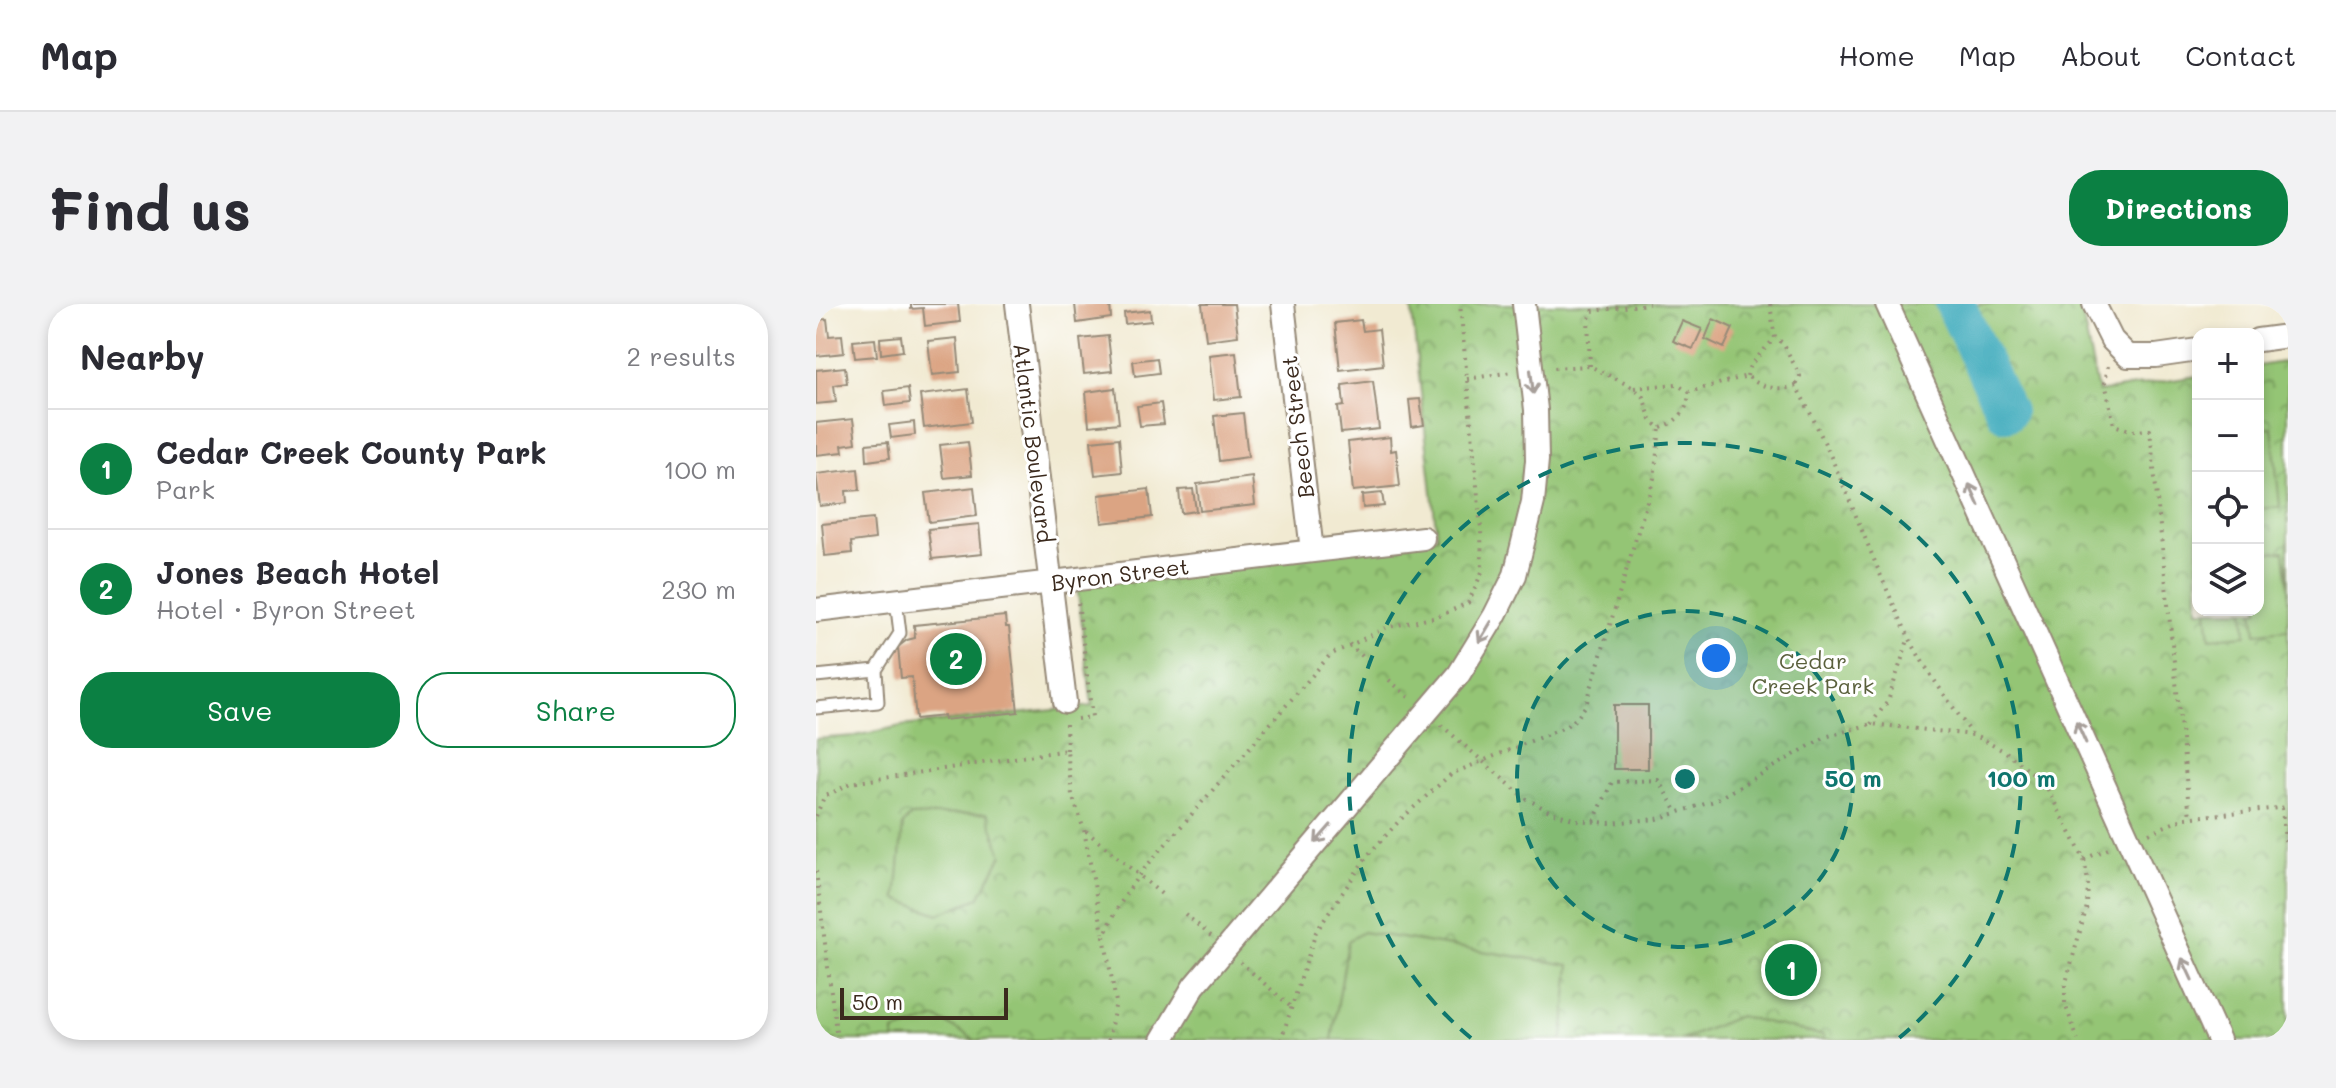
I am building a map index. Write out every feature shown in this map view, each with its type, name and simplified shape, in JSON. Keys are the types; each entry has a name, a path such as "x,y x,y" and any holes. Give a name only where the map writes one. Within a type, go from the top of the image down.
{"street":[{"name":"Atlantic Boulevard","path":"1017,304 1065,702"},
{"name":"Beech Street","path":"1283,304 1312,551"},
{"path":"1162,1040 1194,986 1443,694 1466,663 1515,575 1533,502 1537,460 1536,410 1524,304"},
{"path":"1887,304 2219,1040"},
{"path":"2094,304 2112,340 2128,356 2192,351"},
{"path":"2264,339 2288,336"},
{"name":"Byron Street","path":"816,610 1423,538"}],"lane":[{"path":"816,708 878,702 876,670 900,633 896,600"},
{"path":"816,676 876,670"}],"path":[{"path":"1104,936 1138,876 1330,655 1388,627 1437,617 1468,603 1482,572 1481,529 1460,304"},
{"path":"1590,366 1588,320 1593,311 1649,304"},
{"path":"1770,304 1775,338 1783,343 1800,376 1796,386"},
{"path":"1747,376 1750,365 1775,338"},
{"path":"2112,340 2105,382 2114,425 2132,431 2150,430 2190,817"},
{"path":"1467,379 1531,369 1590,366 1634,388 1643,397 1651,420 1660,428"},
{"path":"1634,388 1676,384 1689,392 1747,376"},
{"path":"1747,376 1756,384 1783,390 1796,386"},
{"path":"1796,386 1818,426 1909,637 1938,687 1973,735"},
{"path":"1660,428 1673,422 1688,407 1689,392"},
{"path":"1281,1040 1316,932 1368,855 1427,793 1451,774 1565,727 1577,718 1586,705 1654,478 1660,428"},
{"path":"1871,724 1888,701 1909,637"},
{"path":"1349,644 1372,665"},
{"path":"1389,680 1417,704"},
{"path":"1438,723 1525,798 1551,812 1576,820 1609,823 1657,819 1714,801 1825,737 1871,724 1973,735 2006,752 2045,784 2084,859 2088,882 2087,906 2065,986 2065,1004 2078,1040"},
{"path":"816,816 824,797 851,783 1067,750 1072,795 1084,830 1116,1002 1108,1040"},
{"path":"1594,821 1612,782 1658,780 1677,812"},
{"path":"2143,835 2190,817 2285,807 2285,841"},
{"path":"1084,830 1165,897"},
{"path":"2084,859 2117,845"},
{"path":"816,871 837,1040"},
{"path":"1185,914 1213,939"},
{"path":"1235,958 1291,1007"}],"green space":[{"name":"Cedar Creek Park","path":"1411,304 2080,304 2098,392 2192,377 2192,616 2264,616 2264,365 2288,361 2288,1040 816,1040 816,739 855,736 901,726 1092,706 1076,578 1437,537"},
{"path":"2272,427 2280,507 2264,508 2264,428"},
{"path":"2284,551 2288,630 2256,633 2254,616 2264,616 2264,553"},
{"path":"2208,616 2244,616 2246,635 2210,638"},
{"path":"987,813 1002,855 979,898 939,914 896,899 903,824 911,816"},
{"path":"1363,932 1570,965 1563,1037 1561,1040 1332,1040 1348,941"},
{"path":"1739,1016 1824,1036 1824,1040 1682,1040"},
{"path":"937,1018 975,1040 894,1040 894,1032"}],"building":[{"path":"911,304 958,304 960,322 925,326 923,308 911,309"},
{"path":"1075,304 1110,304 1111,318 1077,323"},
{"path":"1202,304 1234,304 1238,336 1206,340"},
{"path":"1150,310 1151,321 1125,324 1124,313"},
{"path":"827,319 829,336 842,335 844,353 816,356 816,320"},
{"path":"1713,319 1733,328 1724,348 1705,339"},
{"path":"1361,320 1363,331 1379,329 1383,365 1340,370 1335,323"},
{"path":"1682,321 1702,329 1693,349 1673,341"},
{"path":"901,336 903,351 881,354 880,338"},
{"path":"1108,336 1112,371 1084,374 1080,339"},
{"path":"957,338 960,372 932,375 928,341"},
{"path":"875,339 877,356 855,358 853,341"},
{"path":"1236,352 1241,397 1214,400 1209,355"},
{"path":"1157,358 1159,373 1135,376 1133,361"},
{"path":"845,367 847,383 834,385 836,402 816,404 816,370"},
{"path":"1373,381 1379,429 1341,433 1338,407 1344,406 1342,385"},
{"path":"908,388 910,403 886,406 884,391"},
{"path":"1115,388 1119,423 1089,426 1086,392"},
{"path":"968,389 972,422 924,428 920,395"},
{"path":"1420,399 1424,425 1412,427 1409,400"},
{"path":"1161,403 1164,424 1140,426 1137,406"},
{"path":"1243,413 1248,457 1219,461 1214,416"},
{"path":"853,419 856,443 842,445 843,452 816,455 816,423"},
{"path":"914,422 915,435 891,438 889,425"},
{"path":"1390,437 1391,451 1396,450 1400,486 1353,491 1348,442"},
{"path":"1119,438 1122,472 1095,475 1091,441"},
{"path":"888,442 890,458 867,461 866,444"},
{"path":"968,442 972,475 944,478 940,445"},
{"path":"858,469 860,490 846,491 847,503 820,506 816,474"},
{"path":"1252,477 1255,505 1200,511 1197,484"},
{"path":"974,487 977,516 929,522 925,493"},
{"path":"1149,489 1152,517 1102,523 1099,495"},
{"path":"1193,489 1196,511 1181,513 1179,490"},
{"path":"1382,493 1384,506 1363,508 1362,495"},
{"path":"873,519 875,539 851,542 852,553 825,556 822,524"},
{"path":"979,524 982,554 932,559 928,529"},
{"path":"1005,616 1006,627 1009,627 1018,712 944,720 944,716 916,719 912,677 901,678 898,647 915,638 914,625"},
{"path":"1614,705 1648,705 1648,769 1614,769"}],"waterway":[{"path":"1955,304 2006,412"}],"place":[{"name":"Jones Beach Hotel","path":"956,659"},
{"name":"Cedar Creek County Park","path":"1791,970"}]}
